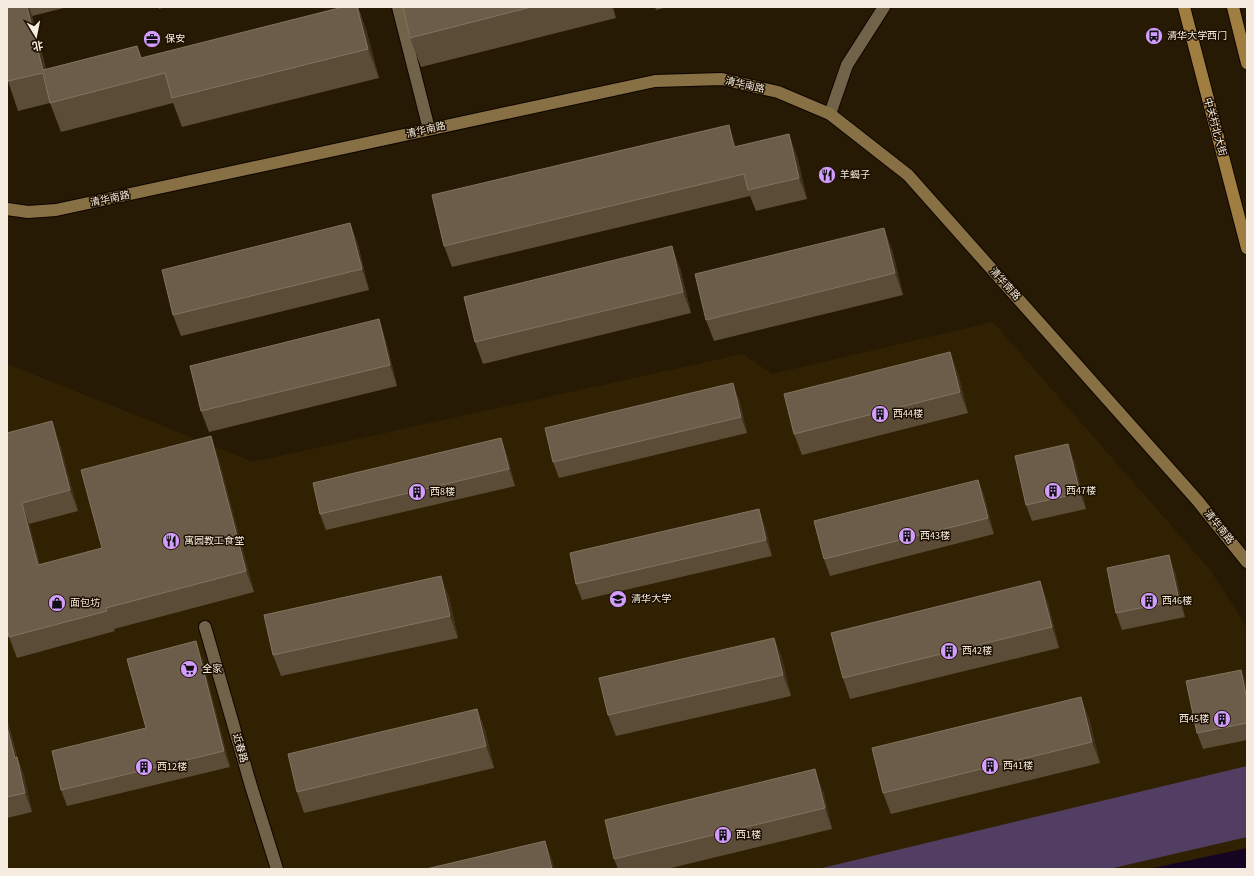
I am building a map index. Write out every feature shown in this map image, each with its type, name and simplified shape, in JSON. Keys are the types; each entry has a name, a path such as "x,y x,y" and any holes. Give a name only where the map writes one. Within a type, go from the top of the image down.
{"main road":[{"name":"中关村北大街","path":"1184,7 1247,248"},
{"path":"1233,7 1247,63"}],"street":[{"path":"398,7 429,129"},
{"path":"830,114 847,65 884,7"},
{"name":"清华南路","path":"7,209 28,212 56,210 656,81 722,79 778,92 830,114 908,175 1192,494 1247,562"},
{"path":"1227,537 1247,551"},
{"name":"近春路","path":"204,627 277,869"}],"shaded area":[{"name":"清华大学","path":"993,322 1211,571 1247,627 1247,869 7,869 7,364 253,462 743,354 772,374"},
{"path":"1247,766 1247,837 1109,869 818,869"},
{"path":"1247,848 1247,868 1149,869"}],"building":[{"path":"7,7 27,7 43,70 137,46 141,58 343,7 357,7 368,49 172,98 165,73 50,103 43,73 8,81"},
{"path":"403,7 531,7 410,38"},
{"path":"729,125 734,147 789,134 799,178 748,190 744,174 444,246 432,195"},
{"path":"350,223 362,269 173,315 162,270"},
{"path":"884,228 895,273 706,320 695,274"},
{"path":"672,246 683,292 475,342 464,297"},
{"path":"379,319 390,365 201,411 190,366"},
{"path":"950,352 960,392 794,434 784,394"},
{"path":"733,383 741,417 553,462 545,428"},
{"path":"52,421 70,490 22,503 38,565 102,548 81,470 211,436 246,571 106,608 107,611 9,637 7,628 7,433"},
{"path":"501,438 509,469 320,514 313,483"},
{"name":"西47楼","path":"1068,444 1080,493 1026,505 1015,456"},
{"path":"978,480 988,518 824,559 814,521"},
{"path":"759,509 766,540 576,584 570,553"},
{"path":"1169,555 1179,600 1116,613 1107,568"},
{"path":"441,576 450,616 273,655 264,615"},
{"path":"1040,581 1052,627 843,678 831,633"},
{"path":"774,638 783,675 608,715 599,678"},
{"path":"196,641 224,751 61,790 52,751 146,728 127,659"},
{"name":"西45楼","path":"1241,670 1247,700 1247,723 1197,733 1186,681"},
{"path":"1081,697 1092,742 883,793 872,748"},
{"path":"477,709 486,746 297,792 288,754"},
{"path":"7,727 15,758 17,757 25,793 7,797"},
{"path":"815,769 825,808 614,859 605,820"},
{"path":"545,841 552,869 426,869"}],"place":[{"name":"清华大学西门","path":"1154,36"},
{"name":"保安","path":"152,39"},
{"name":"羊蝎子","path":"827,175"},
{"name":"西44楼","path":"880,414"},
{"name":"西47楼","path":"1053,491"},
{"name":"西8楼","path":"417,492"},
{"name":"西43楼","path":"907,536"},
{"name":"寓园教工食堂","path":"171,541"},
{"name":"清华大学","path":"618,599"},
{"name":"西46楼","path":"1149,601"},
{"name":"面包坊","path":"57,603"},
{"name":"西42楼","path":"949,651"},
{"name":"全家","path":"189,669"},
{"name":"西45楼","path":"1222,719"},
{"name":"西41楼","path":"990,766"},
{"name":"西12楼","path":"144,767"},
{"name":"西1楼","path":"723,835"}]}
